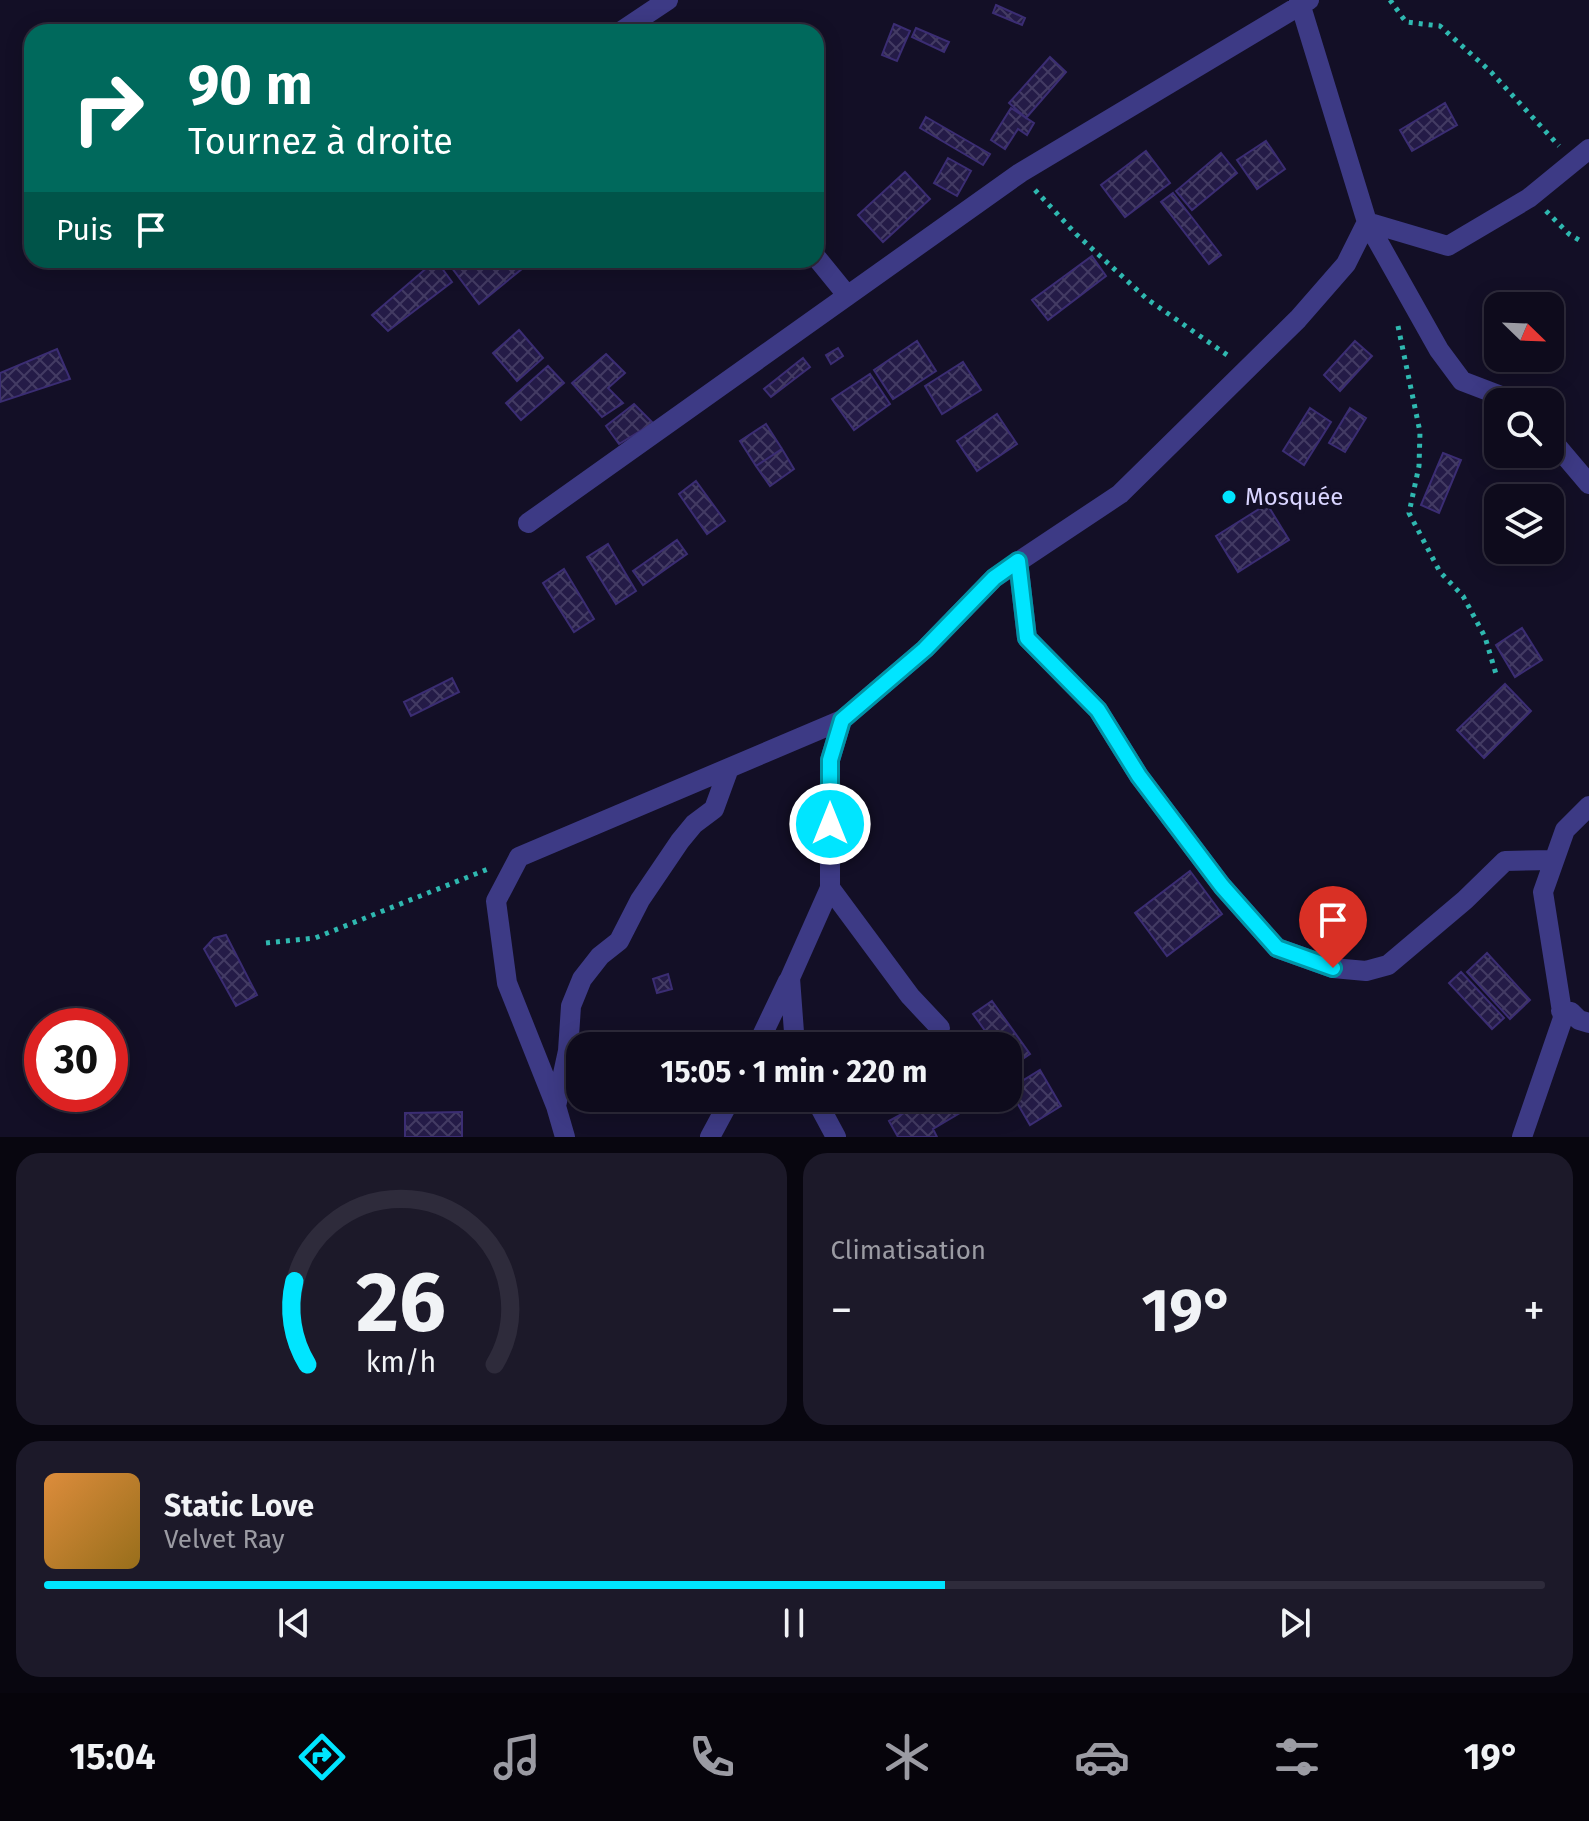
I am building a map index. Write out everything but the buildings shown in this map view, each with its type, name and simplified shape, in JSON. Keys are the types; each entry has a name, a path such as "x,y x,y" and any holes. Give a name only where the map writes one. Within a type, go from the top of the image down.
{"street":[{"path":"645,24 668,0"},
{"path":"528,523 1020,173 1303,2 1367,222 1439,350 1462,381 1484,389"},
{"path":"1367,222 1448,246 1535,193 1581,155"},
{"path":"565,1137 556,1106 507,983 496,901 519,857 842,720 925,649 994,578 1120,494 1298,319 1346,264 1367,222"},
{"path":"824,267 847,295"},
{"path":"1564,450 1581,464 1589,484"},
{"path":"1018,561 1027,638 1098,710 1139,776 1222,886 1277,948 1333,968 1366,971 1388,965 1465,900 1505,861 1554,860"},
{"path":"764,1032 830,888 830,760 842,720"},
{"path":"556,1106 568,1051 571,1006 582,979 600,956 619,941 640,900 680,841 694,824 714,809 729,768"},
{"path":"1522,1137 1563,1018 1543,892 1565,830 1589,806"},
{"path":"830,888 910,996 940,1028"},
{"path":"790,978 794,1032"},
{"path":"1561,1011 1571,1012 1579,1020 1589,1023"},
{"path":"710,1137 723,1112"},
{"path":"823,1112 836,1137"}],"path":[{"path":"1390,0 1406,22 1440,26 1581,155"},
{"path":"1020,173 1076,234 1147,299 1248,370"},
{"path":"1535,193 1545,210 1579,240"},
{"path":"1396,312 1420,432 1419,466 1409,513 1440,572 1463,596 1485,637 1496,674"},
{"path":"266,943 315,938 519,857"}],"place":[{"name":"Mosquée","path":"1229,497"}],"route":[{"path":"830,824 830,760 842,720 925,649 994,578 1018,561 1027,638 1098,710 1139,776 1222,886 1277,948 1333,968"}]}
